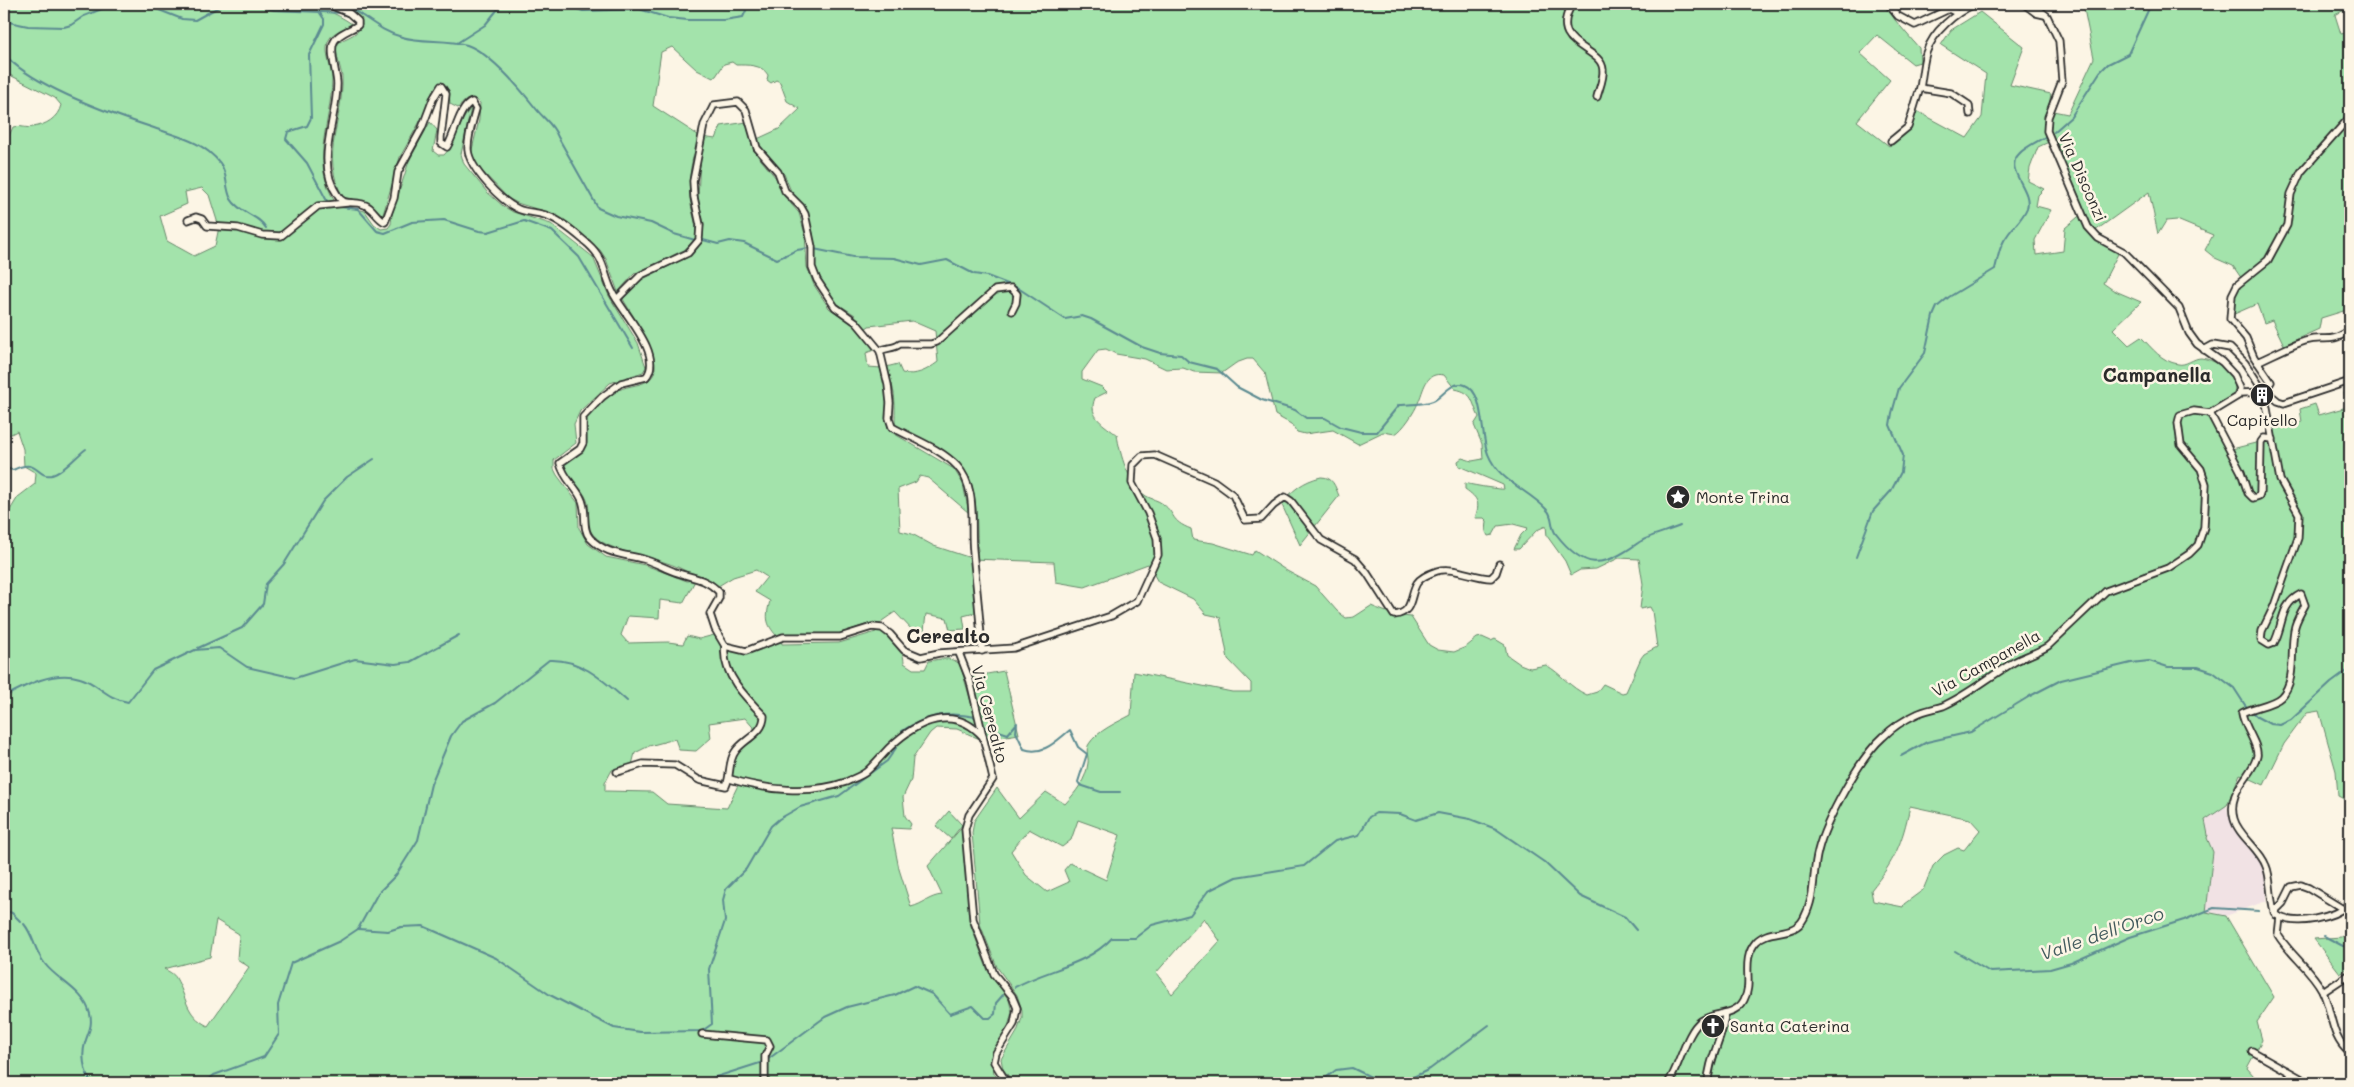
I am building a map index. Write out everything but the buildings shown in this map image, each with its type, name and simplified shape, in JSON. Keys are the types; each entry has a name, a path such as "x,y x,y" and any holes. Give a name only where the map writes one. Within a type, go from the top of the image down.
{"street":[{"path":"328,4 349,13 358,21 358,25 339,36 332,48 337,82 328,145 328,173 338,198 347,203"},
{"path":"1572,4 1564,21 1566,31 1578,44 1602,63 1603,70 1597,97"},
{"path":"1888,4 1898,16 1915,25 1949,9 1957,13"},
{"path":"1891,141 1908,127 1920,88 1926,53 1930,46 1957,13 1975,4"},
{"path":"2024,4 2036,13 2047,16"},
{"name":"Via Disconzi","path":"2032,4 2047,16 2053,24 2059,41 2062,81 2048,117 2047,131 2088,227 2098,238 2124,252 2142,268 2162,293 2179,308 2189,333 2204,350"},
{"path":"188,220 196,217 202,219 207,226 238,228 262,235 281,236 318,206 347,203 363,204 384,222 394,198 398,172 422,128 433,99 441,86 446,94 441,143 447,146 452,140 462,111 467,104 472,102 476,105 468,148 470,158 480,174 511,206 554,219 593,249 603,262 612,293 618,299 638,331 652,367 646,377 621,383 611,390 583,417 583,443 580,449 560,463 563,474 582,499 586,513 585,529 589,537 605,550 701,578 712,584 719,592 720,598 710,614 715,629 726,646 724,657 730,673 745,696 764,716 764,723 760,729 734,752 730,768 730,779 726,786 698,780 674,765 643,764 617,772"},
{"path":"1920,88 1951,93 1969,106 1970,114"},
{"path":"618,299 641,275 688,253 699,240 700,225 694,197 693,181 704,125 714,105 738,102 746,110 757,148 778,172 785,191 806,214 812,247 812,267 817,280 835,306 856,322 880,351 888,385 889,418 892,427 946,457 964,476 969,488 982,651"},
{"path":"2264,392 2271,382 2257,362 2246,338 2230,319 2232,295 2237,285 2268,260 2287,225 2292,194 2301,172 2350,117"},
{"path":"880,351 886,348 895,348 900,344 930,344 937,342 995,290 1011,288 1017,294 1016,303 1012,311"},
{"path":"2257,362 2303,342 2315,339 2332,340 2350,330"},
{"path":"2350,381 2284,403 2264,392 2240,393 2239,382 2230,369 2204,350 2213,345 2230,348 2245,363 2264,392 2280,480 2298,508 2300,522 2298,538 2262,632 2261,640 2269,645 2274,643 2278,636 2281,618 2291,599 2301,594 2304,605 2295,627 2290,676 2282,697 2242,713 2244,724 2257,750 2257,757 2238,790 2233,816 2235,824 2251,842 2267,868 2274,912 2280,917 2295,920 2328,915 2343,910 2350,904"},
{"name":"Via Campanella","path":"1668,1083 1676,1072 1693,1030 1700,1021 1709,1017 1726,1014 1739,1007 1745,1000 1749,952 1757,941 1762,936 1798,927 1804,919 1813,895 1820,843 1851,779 1868,753 1883,737 1917,714 1942,706 2016,661 2037,653 2048,646 2106,591 2168,568 2189,554 2198,545 2204,527 2206,484 2201,469 2181,445 2178,420 2180,415 2188,412 2210,413 2234,400 2240,393"},
{"path":"2210,413 2241,472 2248,493 2252,498 2260,493 2261,442 2264,438 2273,440"},
{"name":"Via Cerealto","path":"726,646 746,651 783,638 840,637 872,627 882,628 904,650 915,656 959,653 1014,648 1033,644 1111,616 1137,601 1158,555 1157,538 1148,513 1132,483 1133,465 1142,456 1154,455 1214,481 1233,495 1245,520 1261,519 1274,505 1285,497 1291,501 1321,540 1355,559 1367,573 1394,616 1401,614 1408,608 1417,583 1425,576 1439,570 1491,578 1499,564"},
{"name":"Via Cerealto","path":"959,653 970,681 993,779 969,815 964,829 973,919 994,974 1012,996 1017,1008 1014,1024 996,1053 994,1062 1007,1083"},
{"path":"730,779 794,790 824,789 866,772 910,730 933,720 944,718 968,723 984,738"},
{"path":"2274,912 2283,903 2291,887 2301,885 2343,910"},
{"path":"2280,917 2278,935 2317,982 2323,992 2338,1041 2350,1053"},
{"path":"2323,992 2350,974"},
{"path":"1708,1083 1717,1043 1725,1024 1726,1014"},
{"path":"702,1034 767,1040 770,1046 765,1056 765,1083"},
{"path":"2252,1051 2310,1083"},
{"path":"2284,1083 2292,1074"}],"shaded area":[{"path":"2227,805 2233,827 2256,852 2261,861 2265,874 2266,901 2226,916 2206,912 2213,852 2207,838 2205,820"}],"green space":[{"path":"4,4 298,4 326,10 352,24 332,35 327,46 332,80 324,142 324,172 328,187 336,204 365,211 374,224 381,229 388,228 391,224 392,214 409,161 430,122 437,130 433,151 438,155 444,155 471,108 461,154 464,164 487,192 503,206 513,212 551,224 593,257 609,296 638,343 646,367 643,372 610,383 580,411 574,424 576,443 554,460 554,469 557,475 578,503 579,528 588,544 606,557 645,565 687,581 696,579 672,565 623,551 597,539 589,527 587,500 563,465 582,452 586,444 584,422 587,418 606,399 623,388 648,381 655,371 651,350 646,338 623,299 639,281 688,257 702,243 704,223 698,199 701,138 693,159 689,183 696,230 695,240 684,250 634,274 618,292 606,259 600,250 556,215 517,203 508,198 478,167 471,154 479,120 480,103 474,99 468,99 458,108 450,104 449,90 442,84 433,90 423,116 400,157 382,218 371,203 343,197 336,182 333,167 334,137 342,93 342,77 337,46 338,43 357,32 362,25 358,16 336,4 1885,4 1895,20 1919,48 1920,62 1913,64 1877,35 1860,53 1890,80 1857,121 1889,146 1910,129 1917,111 1967,138 1982,117 1986,74 1941,45 1951,30 1980,12 2024,47 2010,85 2051,94 2048,110 2068,114 2094,58 2083,4 2350,4 2350,7 2335,15 2341,34 2350,32 2350,309 2321,318 2319,329 2284,345 2272,320 2264,323 2257,304 2232,315 2234,294 2244,282 2233,266 2215,258 2205,250 2213,235 2177,220 2166,221 2158,234 2149,192 2095,231 2121,248 2103,283 2113,290 2141,302 2113,329 2129,345 2141,337 2158,354 2172,362 2181,364 2198,358 2208,359 2220,365 2230,375 2235,387 2234,394 2207,411 2228,450 2275,438 2274,427 2302,422 2300,409 2315,404 2319,415 2347,407 2344,393 2350,391 2350,802 2338,796 2336,771 2319,711 2307,713 2284,744 2264,785 2240,774 2227,805 2205,820 2207,838 2213,852 2206,912 2226,916 2274,997 2257,1022 2262,1040 2247,1068 2260,1083 1014,1083 1003,1069 1001,1059 1017,1032 1022,1018 1022,1010 1017,995 997,967 980,924 972,833 974,821 997,788 1019,818 1046,792 1065,804 1077,790 1085,775 1089,744 1102,731 1131,715 1134,672 1232,692 1251,692 1251,683 1228,659 1220,617 1206,614 1193,599 1158,582 1148,564 1085,587 1056,582 1054,562 972,559 979,612 963,616 965,629 950,630 947,618 926,614 924,631 914,632 895,612 882,621 877,628 895,642 902,652 904,663 913,669 925,669 929,661 941,659 949,659 960,664 982,740 957,729 936,728 930,733 913,758 911,780 903,797 905,816 911,824 909,829 891,828 899,869 911,907 942,895 928,866 963,826 971,926 988,971 1009,1000 1012,1012 1008,1027 991,1058 994,1073 1001,1083 4,1083 4,520 18,497 35,484 36,473 24,466 23,449 17,431 4,435 4,142 13,127 31,127 47,123 57,114 61,105 55,98 4,72","holes":["672,47 697,70 713,78 724,64 732,62 736,65 758,67 765,71 768,75 767,80 771,83 776,80 780,82 787,101 800,109 779,129 753,141 747,122 721,126 716,139 701,137 653,106 661,52","2051,141 2084,212 2065,228 2063,251 2036,255 2035,240 2051,210 2036,206 2038,195 2044,189 2028,181 2030,168 2038,147","753,142 784,174 791,191 806,209 813,233 815,266 835,302 855,315 861,330 829,308 814,285 807,267 805,234 799,213 784,196 776,178 757,155","202,188 209,195 219,227 215,246 194,256 167,241 160,216 187,204 185,192","912,321 935,331 938,362 925,370 912,374 902,373 898,364 882,368 868,367 866,353 874,350 862,331 869,326","1106,349 1116,354 1145,359 1166,369 1183,368 1194,372 1222,373 1236,363 1253,359 1265,373 1275,415 1291,424 1297,432 1305,434 1333,430 1358,444 1383,432 1395,434 1398,432 1414,411 1429,379 1433,376 1444,375 1455,389 1469,395 1479,417 1474,425 1482,444 1483,459 1472,461 1462,458 1458,461 1459,466 1503,485 1504,489 1465,483 1465,489 1476,499 1478,505 1475,518 1484,518 1487,521 1486,532 1488,536 1493,535 1498,526 1513,524 1528,528 1521,535 1514,549 1519,549 1537,530 1546,526 1547,536 1565,561 1571,575 1580,570 1596,569 1619,558 1639,559 1643,584 1640,609 1650,607 1652,611 1657,647 1644,654 1641,658 1626,692 1622,693 1603,684 1597,692 1587,695 1546,665 1530,668 1520,664 1507,655 1505,645 1495,639 1491,641 1482,637 1477,638 1466,647 1454,652 1438,650 1429,645 1411,617 1394,615 1371,606 1354,617 1346,618 1337,611 1315,586 1287,571 1255,550 1252,555 1213,543 1193,540 1191,529 1176,520 1163,504 1146,496 1134,484 1120,451 1117,435 1098,420 1093,410 1095,398 1107,392 1102,387 1082,379 1082,372 1098,350","882,369 887,374 893,387 895,425 947,453 958,462 966,473 971,484 976,510 978,551 971,558 934,546 912,534 900,531 898,489 916,482 920,476 928,478 969,513 963,484 954,469 888,430 887,400","756,570 767,577 755,592 770,601 767,614 768,623 781,641 753,651 736,652 721,644 714,635 699,639 687,636 683,644 668,642 628,643 621,635 628,616 659,618 660,600 683,603 696,579 715,588 733,577","874,622 877,628 876,632 839,643 782,644 780,635 838,634","745,718 758,733 752,742 731,751 729,780 739,783 727,808 667,804 652,792 605,791 605,783 612,770 632,765 635,753 649,746 675,739 679,750 696,751 711,738 709,723","1910,806 1970,819 1980,830 1964,850 1958,848 1944,855 1933,866 1923,890 1904,904 1903,907 1873,901 1871,890 1892,860 1900,841","1078,820 1120,835 1106,880 1070,863 1064,870 1069,882 1047,892 1026,875 1011,851 1029,829 1062,847 1071,840","1204,918 1220,941 1172,994 1156,973","216,920 239,934 237,959 249,967 208,1026 195,1017 187,1005 180,985 172,974 164,969 210,957"]},
{"path":"1321,477 1331,480 1339,496 1300,545 1282,505 1298,487"},
{"path":"1004,671 1019,734 987,739 970,677"},
{"path":"949,811 962,825 951,839 936,826"},
{"path":"2350,931 2350,967 2340,973 2314,939 2341,937"}],"waterway":[{"path":"4,21 28,26 64,27 71,25 84,16 114,4"},
{"path":"124,4 154,8 182,19 195,20 224,4"},
{"path":"254,4 274,10 344,13"},
{"path":"355,11 362,4"},
{"path":"457,43 485,25 502,4"},
{"path":"561,4 583,11 639,9 668,18 688,20 724,20 743,17 748,6 757,4"},
{"path":"776,4 790,7 797,4"},
{"path":"2054,132 2071,117 2100,72 2108,64 2128,54 2151,4"},
{"path":"351,13 355,11 395,35 418,40 459,43 476,49 505,73 551,125 598,208 616,216 651,223 674,234 695,240"},
{"path":"320,13 324,19 324,24 309,55 311,118 307,126 288,132 286,139 307,163 328,203"},
{"path":"4,54 34,78 74,98 116,115 181,137 206,150 223,167 231,199 239,208 259,220 266,228"},
{"path":"1856,557 1873,511 1891,491 1901,472 1903,455 1890,425 1899,388 1925,353 1933,316 1937,307 1949,297 1995,269 2003,242 2027,208 2028,201 2014,167 2015,160 2024,149 2045,137"},
{"path":"331,206 358,209 377,231 385,233 412,222 444,220 488,232 524,221 552,231 579,257 633,348"},
{"path":"703,240 718,244 730,241 744,243 777,259 797,250 809,248"},
{"path":"814,249 853,257 894,258 921,265 947,260 974,274 987,276 1018,288 1065,319 1082,316 1091,319 1142,347 1160,353 1181,355 1189,362 1217,369 1237,387 1262,400 1295,410 1306,418 1325,418 1341,427 1361,432 1377,432 1399,405 1433,401 1451,387 1460,384 1465,385 1476,396 1486,446 1493,464 1506,478 1547,510 1551,516 1554,531 1566,546 1585,560 1594,562 1614,558 1642,540 1680,526"},
{"path":"4,468 13,470 28,466 42,474 52,475 65,467 86,449"},
{"path":"198,648 242,628 263,604 266,584 284,564 323,501 347,477 374,459"},
{"path":"4,697 50,677 70,676 86,680 107,694 128,702 153,670 195,650 219,648 247,667 295,678 355,659 395,664 410,662 459,635"},
{"path":"205,1083 214,1075 264,1057 279,1034 278,1005 291,963 340,941 358,929 378,893 396,875 418,840 431,784 451,736 462,721 495,703 549,660 561,660 582,667 601,679 627,701"},
{"path":"1901,756 1927,742 1971,732 2030,696 2061,680 2131,663 2149,661 2168,667 2198,667 2213,672 2234,688 2245,705 2257,717 2270,724 2280,725 2291,720 2331,683 2350,669"},
{"path":"902,731 920,721 938,716 956,714 976,717"},
{"path":"984,726 1008,734 1017,723 1016,732 1024,749 1031,751 1037,751 1049,746 1070,730 1078,747 1087,754 1078,782 1080,785 1101,792 1120,792"},
{"path":"358,929 388,931 401,927 423,926 496,958 550,995 614,1028 640,1032 702,1031 712,1024 709,969 725,921 723,900 726,889 746,869 771,826 779,819 800,807 839,796 887,761 896,748"},
{"path":"1015,987 1090,955 1112,938 1135,938 1152,925 1190,915 1208,891 1236,877 1304,866 1335,841 1359,835 1369,817 1376,813 1400,814 1416,820 1438,813 1470,819 1496,829 1544,862 1580,896 1625,917 1636,930"},
{"name":"Valle dell'Orco","path":"1955,951 1990,972 2050,969 2071,963 2130,937 2184,920 2214,908 2259,911"},
{"path":"4,910 12,913 20,921"},
{"path":"24,924 30,933 38,954 45,964 77,992 87,1006 91,1022 83,1058 91,1083"},
{"name":"Valle dell'Orco","path":"2324,936 2343,946 2350,946"},
{"path":"767,1060 825,1017 847,1007 895,995 914,986 932,994 950,1014 973,1006 985,1018 990,1018 995,1014 996,1003 1003,995"},
{"path":"1319,1083 1336,1070 1352,1068 1373,1078 1409,1079 1430,1069 1489,1025"},
{"path":"697,1083 763,1062"}],"place":[{"name":"Capitello","path":"2262,395"},
{"name":"Monte Trina","path":"1678,497"},
{"name":"Santa Caterina","path":"1713,1026"}],"district":[{"name":"Campanella","path":"2157,375"},
{"name":"Cerealto","path":"948,636"}]}
